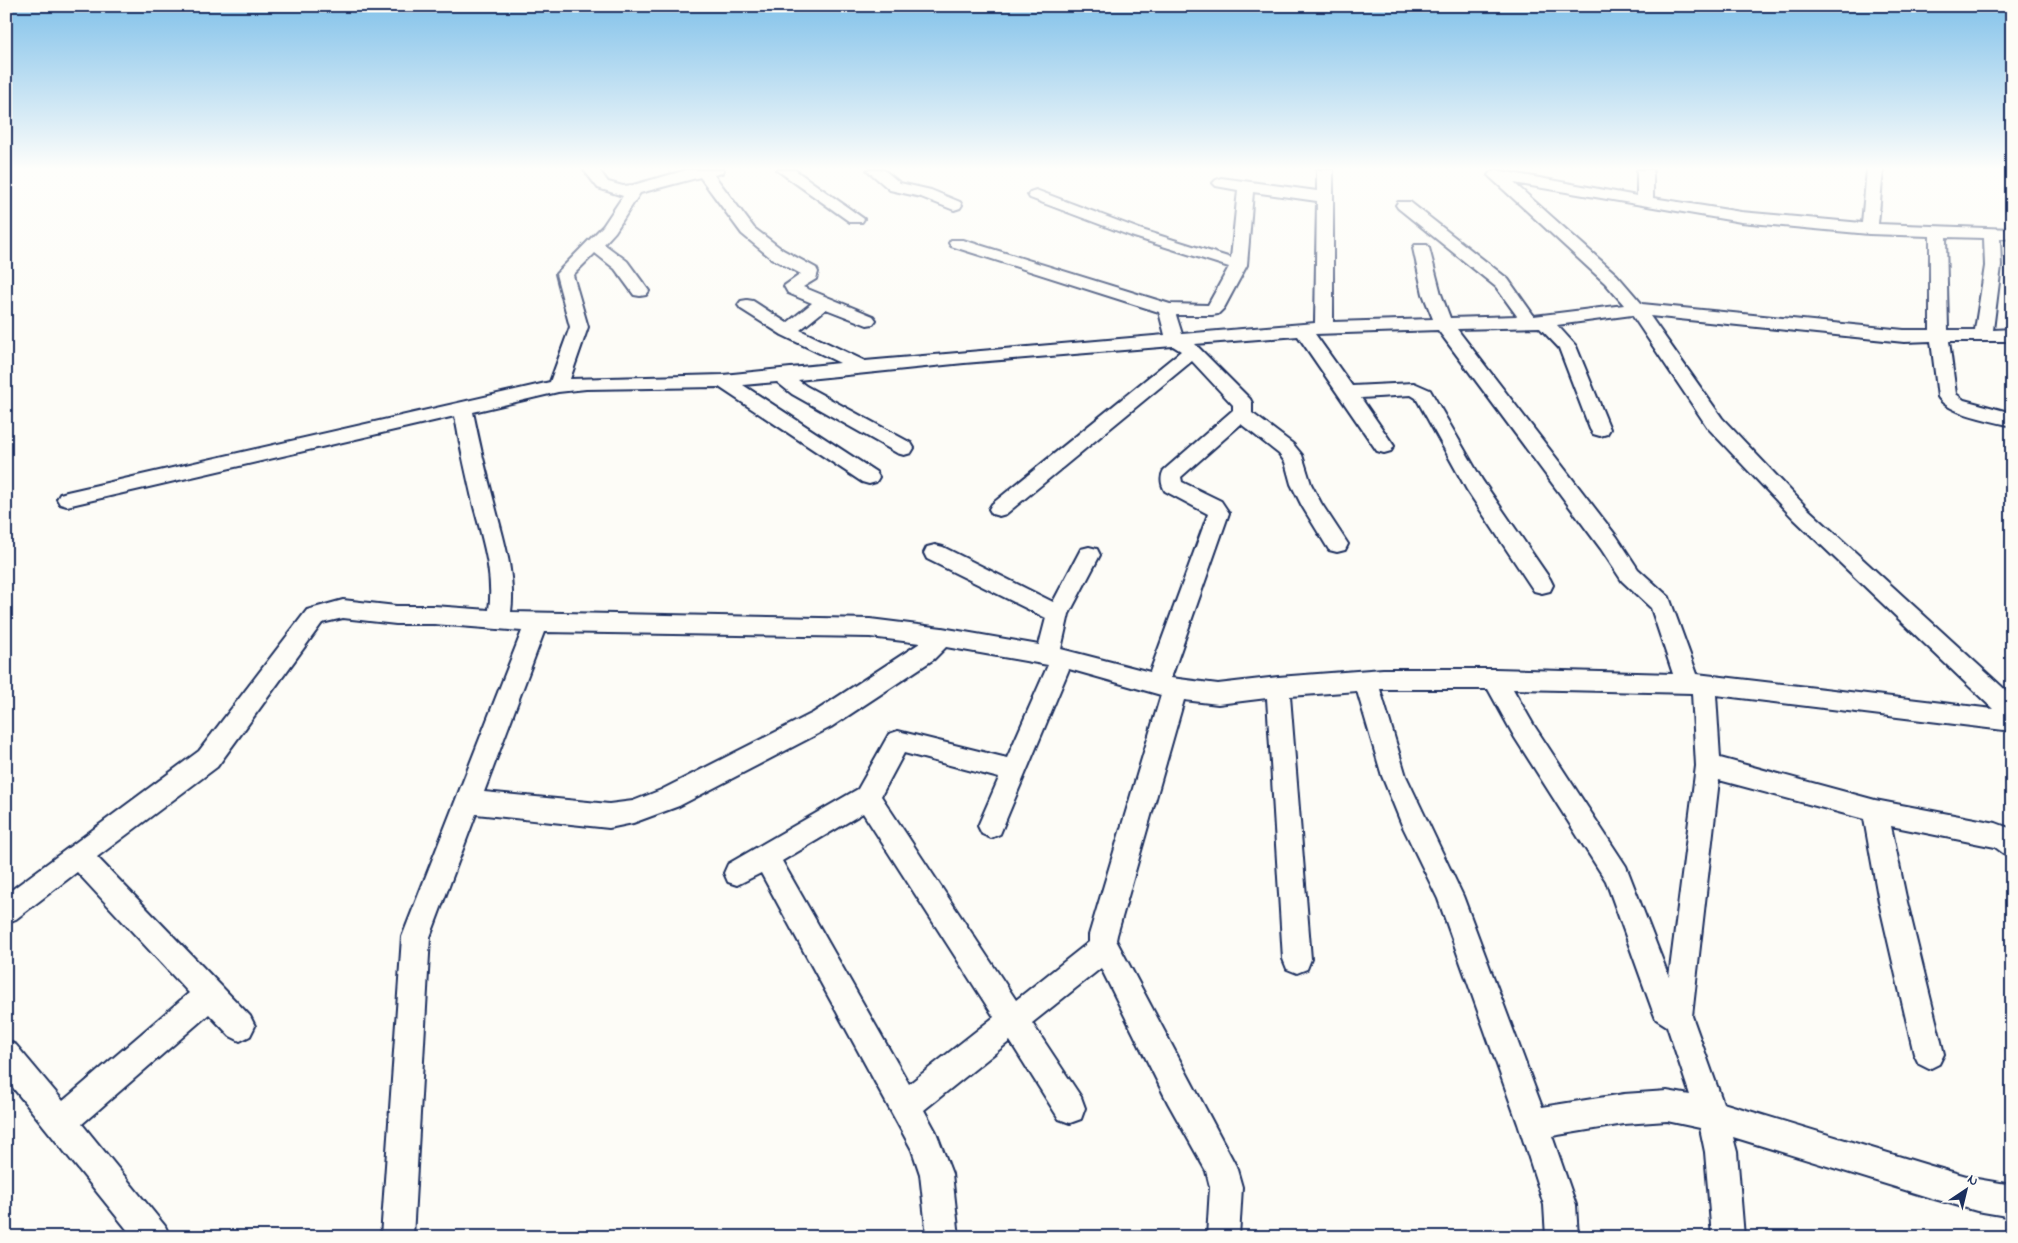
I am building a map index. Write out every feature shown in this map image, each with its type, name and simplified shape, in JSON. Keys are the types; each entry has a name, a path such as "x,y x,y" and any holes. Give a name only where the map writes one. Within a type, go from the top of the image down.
{"street":[{"path":"558,386 579,328 564,274 595,245 610,228"},
{"path":"747,228 754,237 777,254 810,272 810,274 793,286 794,289 867,320"},
{"path":"1120,228 1184,250 1239,265"},
{"path":"957,243 1169,310 1212,310 1215,308 1239,265 1242,228"},
{"path":"1324,328 1325,228"},
{"path":"1433,228 1502,283 1536,321 1567,346 1600,429"},
{"path":"1552,228 1611,279 1638,309 1715,423 1800,513 1992,695 2012,710"},
{"path":"1858,228 2012,234"},
{"path":"1938,231 1939,336 1947,397 1950,401 2012,420"},
{"path":"1983,335 1993,266 1992,232"},
{"path":"595,245 621,265 640,291"},
{"path":"1421,248 1432,294 1444,325 1609,544 1630,575 1661,603 1696,683 1708,766 1678,1016 1712,1115 1721,1152 1728,1237"},
{"path":"788,331 824,302"},
{"path":"747,305 788,331 863,367"},
{"path":"67,499 558,386 586,383 723,381 863,367 1184,345 1324,328 1536,321 1638,309 1904,336 2012,335"},
{"path":"1169,310 1167,312 1184,345 1243,403 1244,408 1241,414 1171,475 1172,486 1214,506 1219,513 1166,687 1102,941 1179,1092 1220,1166 1226,1187 1223,1237"},
{"path":"1303,330 1384,446"},
{"path":"999,509 1184,345"},
{"path":"781,375 799,390 904,448"},
{"path":"723,381 869,477"},
{"path":"1347,393 1414,389 1423,394 1474,485 1542,585"},
{"path":"463,408 471,454 499,564 502,596 499,620"},
{"path":"1241,414 1286,449 1294,460 1301,484 1312,506 1337,544"},
{"path":"935,553 1058,614"},
{"path":"992,826 1014,771 1055,656 1058,614 1089,555"},
{"path":"6,910 208,759 315,616 343,609 396,615 434,615 536,623 870,628 942,637 1055,656 1166,687 1218,694 1366,680 1495,679 1696,683 2012,721"},
{"path":"397,1237 416,937 536,623"},
{"path":"468,802 610,816 633,812 670,798 822,720 926,652 942,637"},
{"path":"1495,679 1524,731 1617,875 1666,1009 1678,1016"},
{"path":"1366,680 1394,776 1415,825 1450,896 1533,1124 1560,1205 1562,1237"},
{"path":"1278,687 1298,958"},
{"path":"737,873 867,797 898,741 1014,771"},
{"path":"1708,766 1874,811 1996,836 2006,839 2012,845"},
{"path":"867,797 1070,1108"},
{"path":"1874,811 1892,902 1929,1054"},
{"path":"79,856 240,1026"},
{"path":"765,856 925,1143 936,1174 943,1237"},
{"path":"905,1106 1106,947"},
{"path":"61,1122 210,994"},
{"path":"6,1055 154,1237"},
{"path":"1533,1124 1624,1109 1666,1106 1712,1115 1931,1182 2012,1201"}]}
